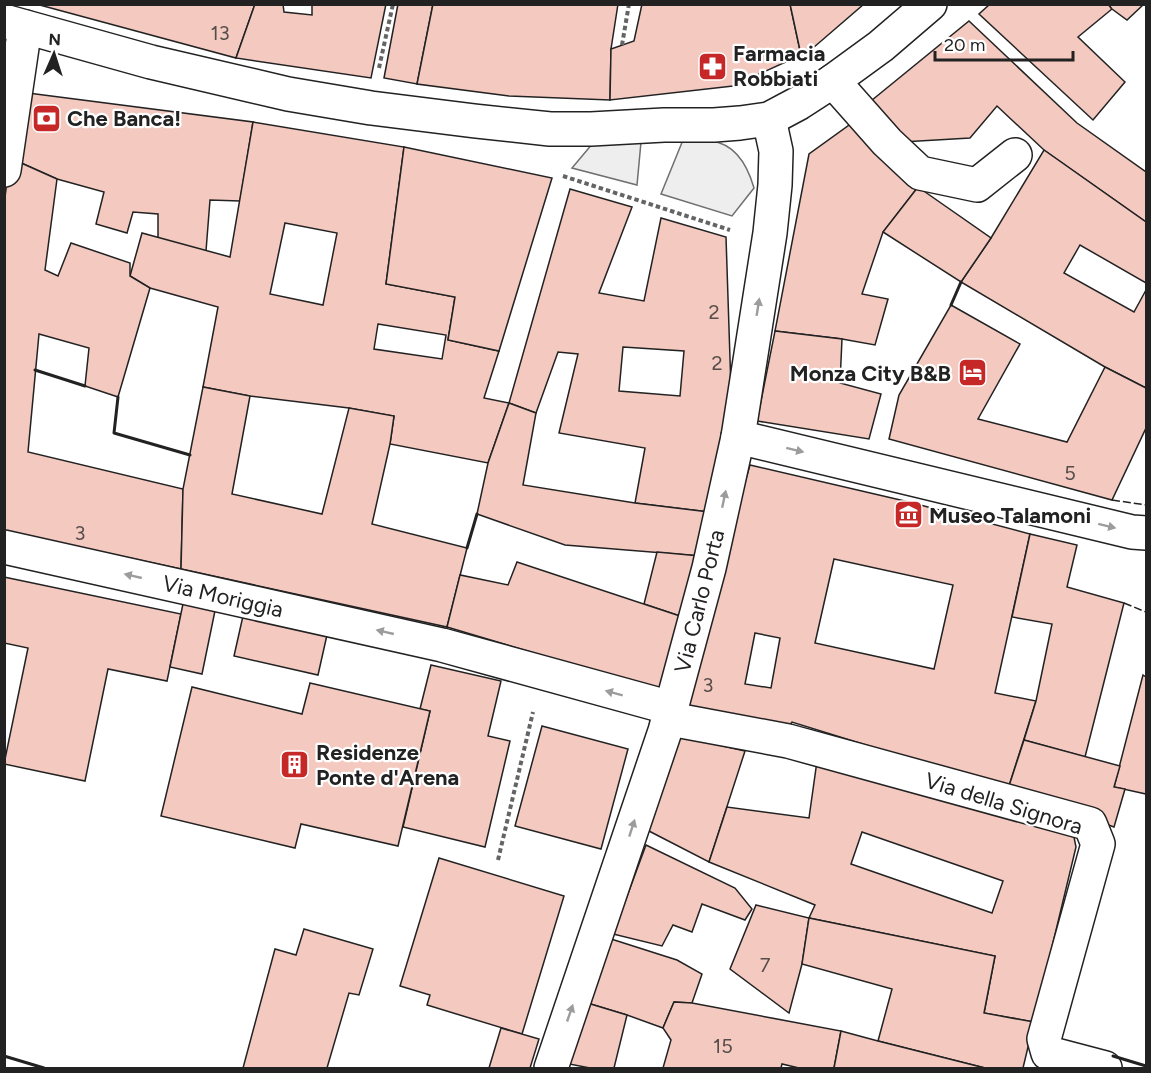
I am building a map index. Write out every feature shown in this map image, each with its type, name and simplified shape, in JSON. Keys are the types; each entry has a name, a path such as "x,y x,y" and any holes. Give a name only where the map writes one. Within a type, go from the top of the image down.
{"street":[{"path":"4,170 15,24 162,64 288,94 371,108 550,129 591,129 714,125 769,119 799,104 833,81 881,46 930,4"},
{"path":"833,81 887,142 920,172 977,185 1015,154"},
{"name":"Via Carlo Porta","path":"551,1068 659,749 709,568 738,437 770,233 776,151 769,119"},
{"path":"738,437 1132,532 1146,533"},
{"name":"Via Moriggia","path":"4,547 442,645 543,673 669,713"},
{"name":"Via della Signora","path":"669,713 681,721 788,741 1090,825 1098,844 1044,1039 1048,1053 1105,1068"}],"path":[{"path":"371,108 393,4"},
{"path":"622,45 629,4"},
{"path":"563,176 731,230 770,233"},
{"path":"498,860 543,673"}],"shaded area":[{"path":"683,140 720,143 740,158 754,188 732,216 661,194"},
{"path":"641,142 637,185 572,168 593,143"}],"building":[{"path":"36,4 255,4 236,58"},
{"path":"255,4 283,4 284,12 312,15 312,4 386,4 371,78 236,58"},
{"path":"398,4 433,4 417,84 384,78"},
{"path":"433,4 618,4 611,49 610,100 509,96 417,84"},
{"path":"642,4 790,4 801,55 733,86 610,100 611,49 634,41"},
{"path":"790,4 864,4 813,48 801,55"},
{"path":"990,4 1108,4 1112,9 1078,37 1125,82 1093,120 979,14"},
{"path":"1108,4 1144,4 1127,20"},
{"path":"969,21 1077,123 1146,172 1146,222 1044,150 997,106 970,138 902,142 866,105"},
{"path":"28,93 253,122 240,201 210,200 206,251 158,239 158,214 133,212 127,233 96,224 104,192 57,179 10,158"},
{"path":"253,122 404,147 386,284 455,297 448,340 499,351 484,398 509,403 488,463 390,444 394,416 250,396 203,387 218,307 150,288 130,276 142,233 230,257","holes":["285,223 337,233 323,305 270,294","378,324 446,335 442,359 374,349"]},
{"path":"852,123 918,187 883,232 862,294 888,299 875,345 775,331 809,154"},
{"path":"404,147 552,178 499,351 448,340 455,297 386,284"},
{"path":"1044,150 1146,222 1146,283 1080,245 1064,273 1134,312 1146,290 1146,388 1105,367 961,282 991,238"},
{"path":"10,158 57,179 45,270 58,276 71,243 130,263 130,276 150,288 118,397 85,386 89,348 39,334 28,452 183,489 181,569 4,531 4,205"},
{"path":"918,187 991,238 961,282 883,232"},
{"path":"570,189 632,207 599,293 644,301 661,218 726,237 731,389 709,512 635,503 645,448 559,433 578,354 558,352 536,413 509,403","holes":["623,347 684,351 680,396 619,391"]},
{"path":"951,305 1020,344 978,419 1067,442 1105,367 1146,388 1146,428 1112,500 889,439 899,395"},
{"path":"775,331 842,339 840,383 881,394 869,439 757,421"},
{"path":"203,387 250,396 232,494 322,514 349,408 394,416 372,524 467,548 447,627 181,569 183,489"},
{"path":"509,403 536,413 523,485 709,512 700,556 565,545 477,514 488,463"},
{"path":"750,465 909,502 1030,534 995,693 1036,701 1008,789 792,722 785,731 680,705","holes":["834,559 953,585 934,669 815,643","755,633 780,638 771,688 745,684"]},
{"path":"1030,534 1077,545 1067,587 1124,603 1085,757 1024,740 1036,701 1052,624 1012,617"},
{"path":"657,552 700,556 683,617 644,604"},
{"path":"517,562 683,617 667,693 447,627 460,575 508,585"},
{"path":"4,577 181,614 167,681 108,669 85,781 4,764 28,648 4,643"},
{"path":"185,594 217,601 202,674 170,667"},
{"name":"Residenze Ponte d'Arena","path":"245,607 329,626 318,675 234,656"},
{"name":"Residenze Ponte d'Arena","path":"431,665 501,681 488,736 510,741 485,847 403,827 430,711 420,709"},
{"path":"1143,675 1146,677 1146,794 1114,787"},
{"name":"Residenze Ponte d'Arena","path":"310,683 430,711 398,846 301,824 295,848 161,816 192,687 302,714"},
{"path":"542,726 628,749 601,849 515,826"},
{"path":"675,735 745,751 709,862 647,830"},
{"path":"1024,740 1120,766 1114,787 1125,789 1114,827 1008,789"},
{"path":"817,761 1073,832 1076,847 1034,1022 984,1013 995,956 809,918 815,905 709,862 727,807 809,818","holes":["862,832 1003,881 992,913 851,864"]},
{"path":"646,845 735,888 752,909 745,920 702,904 692,932 673,925 662,946 613,934"},
{"path":"439,858 564,896 522,1034 427,1005 430,995 400,986"},
{"path":"756,905 809,918 802,964 789,1013 730,969"},
{"path":"809,918 995,956 984,1013 1034,1022 1023,1068 985,1068 878,1041 892,989 802,964"},
{"path":"304,929 373,949 359,995 349,993 327,1068 243,1068 275,949 296,955"},
{"path":"608,938 677,960 702,974 692,1003 674,1002 663,1028 584,1002"},
{"path":"584,1002 627,1015 614,1068 590,1068 564,1063"},
{"path":"674,1002 692,1003 841,1031 834,1068 799,1068 782,1064 781,1068 663,1068 671,1040 663,1028"},
{"path":"501,1028 539,1039 530,1068 489,1068"},
{"path":"841,1031 878,1041 985,1068 834,1068"}],"fence":[{"path":"1112,500 1146,505"},
{"path":"1124,603 1146,612"}],"wall":[{"path":"951,305 961,282"},
{"path":"35,370 85,386"},
{"path":"118,397 114,433 190,455"},
{"path":"467,548 477,514"},
{"path":"4,1056 44,1068"},
{"path":"1113,1056 1146,1066"}],"place":[{"name":"Farmacia Robbiati","path":"712,66"},
{"name":"Che Banca!","path":"46,118"},
{"name":"Monza City B&B","path":"972,373"},
{"name":"Museo Talamoni","path":"908,515"},
{"name":"Residenze Ponte d'Arena","path":"295,765"}]}
